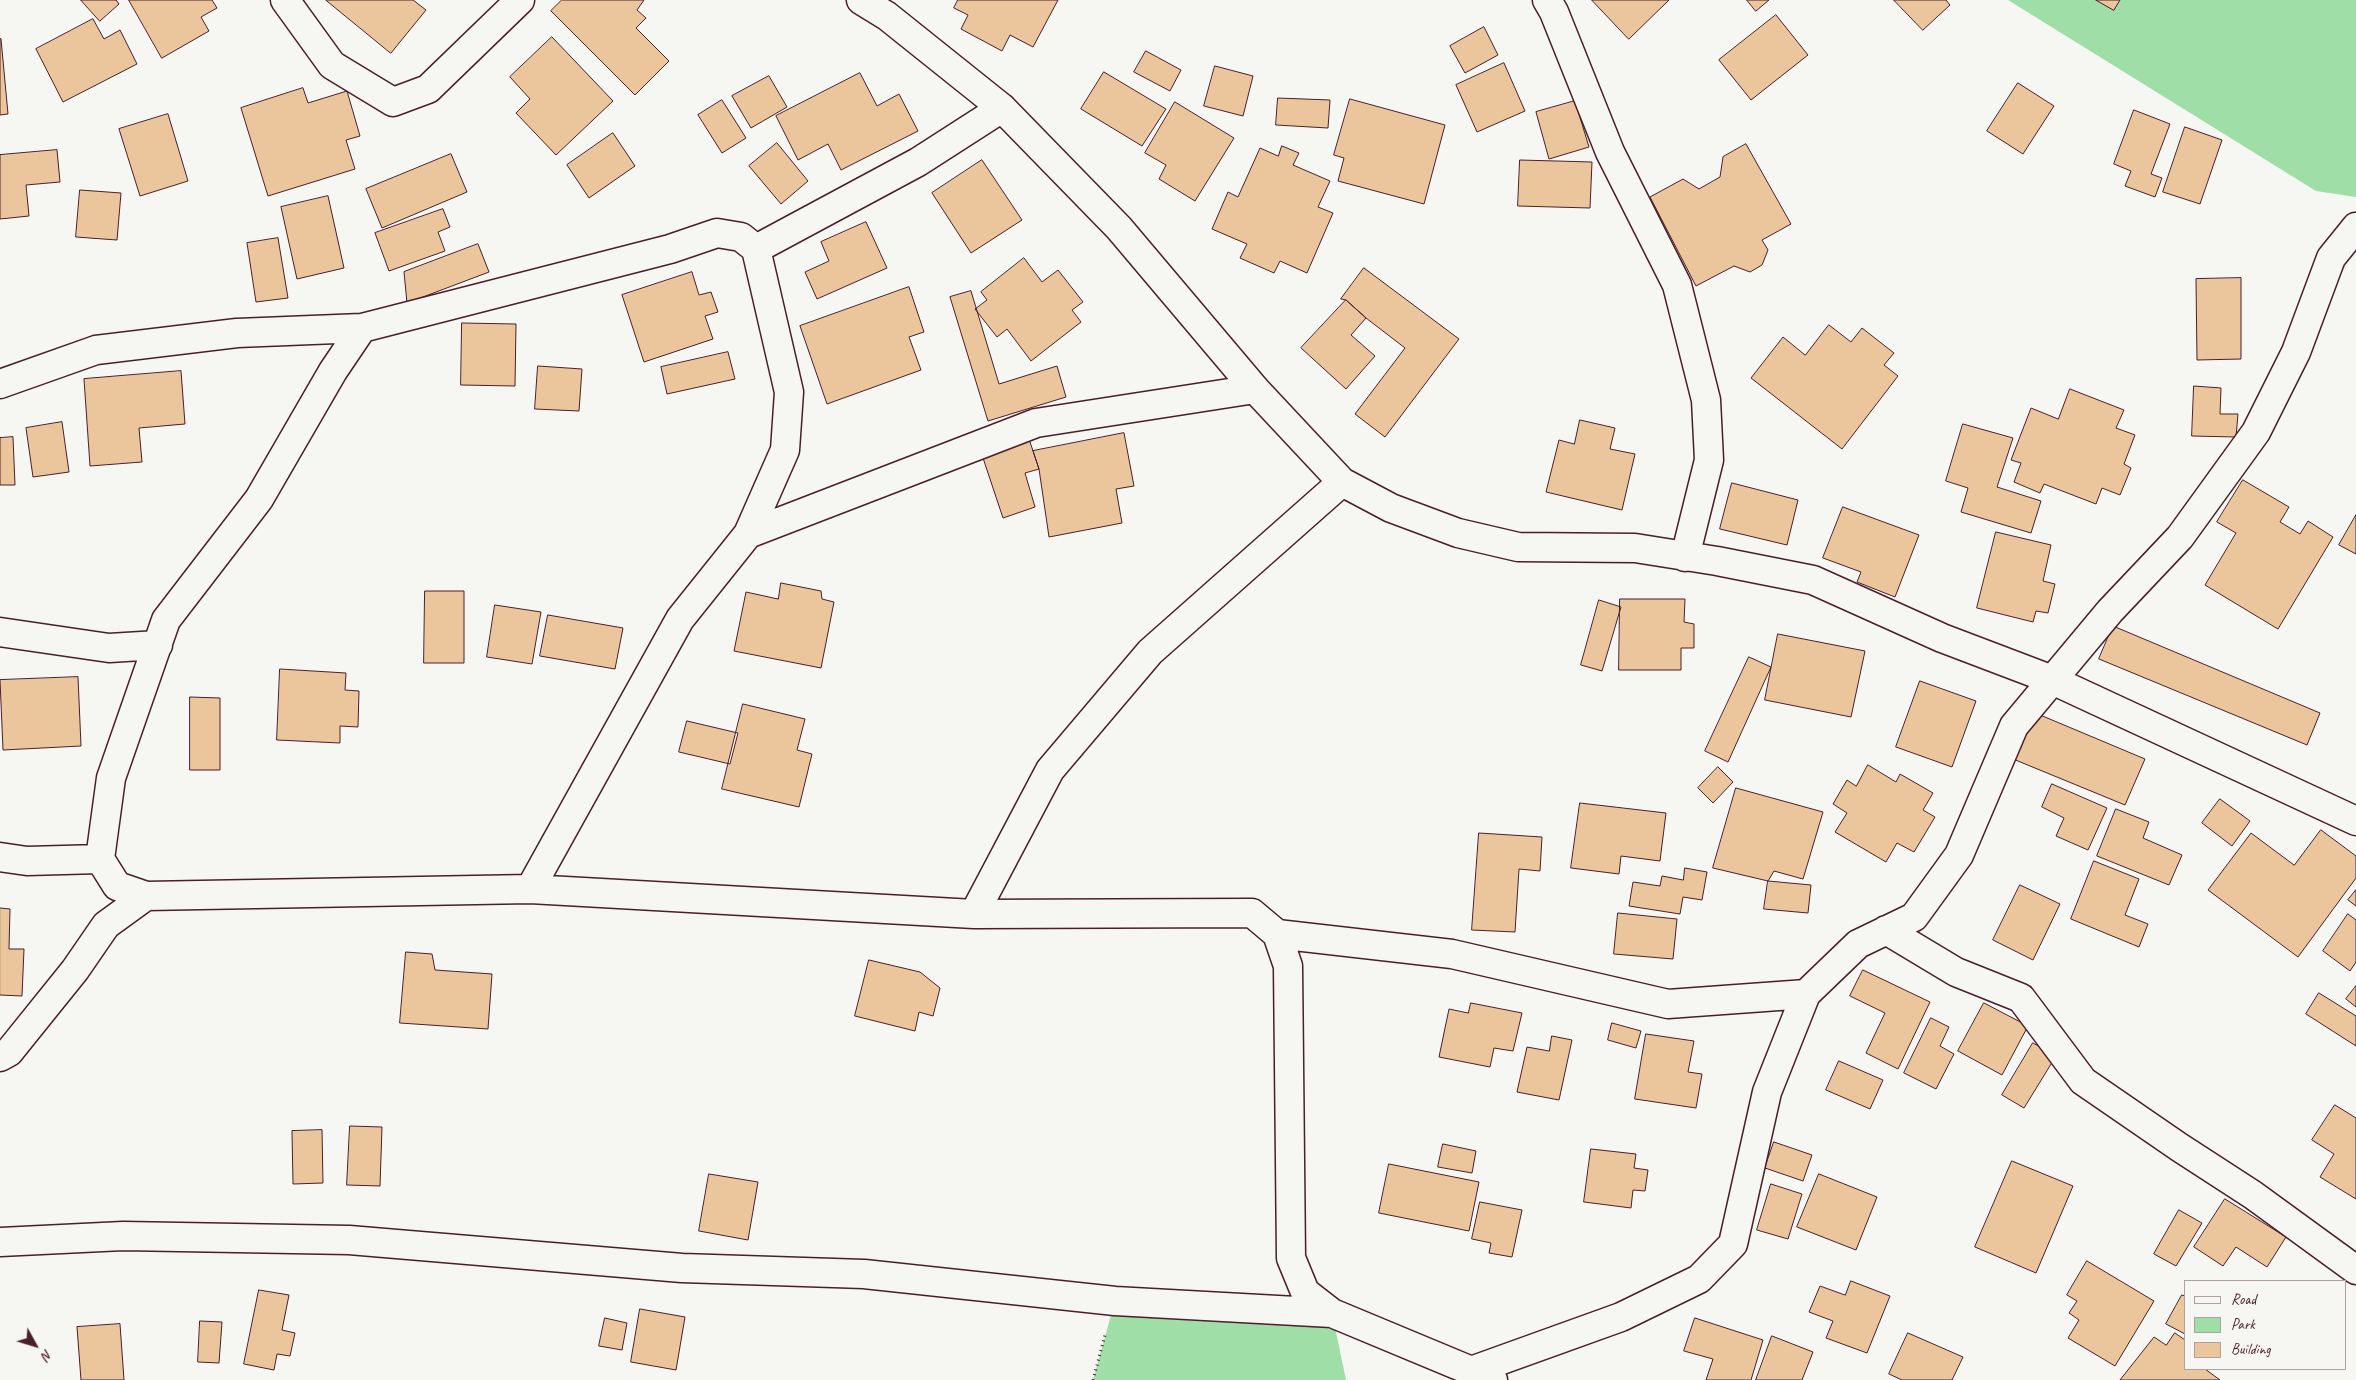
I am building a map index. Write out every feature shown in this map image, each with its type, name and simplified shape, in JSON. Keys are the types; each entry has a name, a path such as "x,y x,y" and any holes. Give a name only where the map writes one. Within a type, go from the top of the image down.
{"street":[{"path":"285,0 332,65 393,102 428,89 520,0"},
{"path":"861,0 887,16 1002,108 1119,228 1256,390 1342,482 1391,508 1458,533 1518,547 1635,548 1813,580 1942,638 2050,679 2356,821"},
{"path":"1547,0 1554,12 1610,152 1677,285 1704,390 1709,460 1685,557"},
{"path":"756,250 918,162 1002,108"},
{"path":"1278,934 1288,966 1290,1258 1305,1292 1332,1313 1482,1376 1621,1316 1699,1279 1733,1244 1767,1092 1806,994 1858,944 1914,917 1959,855 2014,726 2050,679 2110,611 2180,537 2256,432 2296,352 2331,258 2356,228"},
{"path":"0,384 96,350 237,333 362,328 670,249 717,233 741,237 756,250 789,392 785,450 748,534 680,619 530,889"},
{"path":"362,328 333,371 260,499 166,620 111,778 100,859 117,886 146,896 530,889 974,914 1252,913 1278,934 1452,954 1668,1004 1806,994"},
{"path":"748,534 1036,423 1256,390"},
{"path":"974,914 1050,770 1137,667 1150,652 1342,482"},
{"path":"0,632 109,648 158,645"},
{"path":"0,857 27,861 100,859"},
{"path":"3,1053 75,970 106,925 146,896"},
{"path":"1886,930 1956,972 2021,998 2083,1081 2179,1147 2253,1194 2356,1270"},
{"path":"0,1242 123,1236 349,1240 682,1268 864,1274 1115,1301 1332,1313"}],"path":[{"path":"1093,1380 1115,1301"}],"green space":[{"path":"2008,0 2356,0 2356,197 2316,191"},
{"path":"1115,1301 1332,1313 1346,1380 1093,1380"}],"building":[{"path":"81,0 116,0 119,4 100,21"},
{"path":"129,0 212,0 217,8 201,17 209,31 162,58"},
{"path":"326,0 413,0 426,10 391,53"},
{"path":"562,0 644,0 637,10 646,18 636,28 669,61 635,95 551,11"},
{"path":"958,0 1058,0 1033,47 1010,35 1002,51 961,29 968,15 954,8"},
{"path":"1592,0 1669,0 1629,39"},
{"path":"1747,0 1769,0 1756,11"},
{"path":"1894,0 1946,0 1950,5 1923,30"},
{"path":"2096,0 2120,0 2114,10"},
{"path":"1776,15 1808,55 1751,100 1719,60"},
{"path":"93,19 104,39 120,30 137,64 63,102 36,49"},
{"path":"1484,27 1498,55 1465,73 1450,46"},
{"path":"552,37 613,101 556,155 516,113 530,99 510,77"},
{"path":"0,39 8,114 0,115"},
{"path":"1146,51 1181,70 1170,91 1134,72"},
{"path":"1504,63 1525,111 1477,132 1456,85"},
{"path":"1215,66 1253,76 1243,116 1204,106"},
{"path":"1104,72 1166,109 1142,146 1081,109"},
{"path":"860,73 877,106 899,94 918,131 841,170 828,144 798,160 776,116"},
{"path":"769,76 787,107 751,128 732,96"},
{"path":"2018,83 2054,106 2023,154 1987,131"},
{"path":"303,88 308,103 347,91 360,136 346,140 355,169 268,196 241,108"},
{"path":"1278,98 1330,100 1328,128 1276,125"},
{"path":"1350,99 1445,125 1424,204 1338,181 1344,158 1334,155"},
{"path":"722,100 746,138 722,153 698,115"},
{"path":"1575,101 1589,147 1549,159 1536,112"},
{"path":"1175,102 1234,138 1195,201 1159,179 1166,165 1145,153"},
{"path":"2134,110 2170,124 2151,174 2162,178 2155,197 2125,186 2131,171 2114,164"},
{"path":"168,114 188,181 140,196 119,129"},
{"path":"2185,127 2222,140 2200,204 2163,192"},
{"path":"613,133 635,166 589,198 567,165"},
{"path":"777,143 808,181 781,204 749,166"},
{"path":"1746,144 1791,224 1762,240 1768,250 1762,265 1750,272 1734,266 1696,286 1650,197 1683,179 1699,189 1720,177 1723,157"},
{"path":"1282,146 1299,153 1293,165 1330,181 1318,207 1333,213 1307,273 1280,261 1274,273 1240,258 1247,244 1212,229 1228,192 1238,197 1260,148 1278,156"},
{"path":"57,150 60,182 26,185 29,216 0,219 0,155"},
{"path":"451,154 467,192 382,228 366,189"},
{"path":"982,160 1022,220 971,253 932,193"},
{"path":"1520,160 1592,162 1590,208 1518,206"},
{"path":"80,190 121,193 117,240 76,237"},
{"path":"328,196 344,268 297,279 281,207"},
{"path":"443,209 450,227 438,232 445,251 389,271 375,233"},
{"path":"866,222 887,268 817,299 805,272 829,261 821,242"},
{"path":"278,238 288,298 256,302 247,243"},
{"path":"478,244 489,272 407,303 404,272"},
{"path":"1024,258 1042,282 1058,270 1083,302 1072,310 1081,322 1031,361 1007,329 997,337 975,309 987,300 981,292"},
{"path":"1364,268 1459,339 1385,437 1355,414 1405,348 1346,300 1341,299"},
{"path":"692,272 699,295 711,292 718,312 705,316 713,339 644,362 622,295"},
{"path":"2241,278 2241,359 2197,360 2196,279"},
{"path":"909,287 924,332 909,337 921,370 827,404 800,326"},
{"path":"971,291 999,384 1057,366 1066,397 988,421 950,297"},
{"path":"1346,300 1366,318 1351,335 1375,356 1346,389 1301,348"},
{"path":"462,323 516,324 515,386 461,385"},
{"path":"1829,325 1851,342 1862,328 1894,353 1884,365 1898,376 1842,449 1751,378 1783,337 1805,355"},
{"path":"728,352 735,379 667,394 661,367"},
{"path":"538,366 582,369 579,411 535,409"},
{"path":"181,371 185,424 139,428 142,462 90,466 84,379"},
{"path":"2194,386 2221,388 2220,414 2238,414 2236,437 2192,436"},
{"path":"2070,389 2124,410 2116,428 2135,435 2124,464 2131,468 2120,495 2102,488 2096,504 2044,484 2040,493 2014,482 2021,463 2011,460 2031,408 2058,419"},
{"path":"1580,420 1615,428 1610,449 1635,454 1622,510 1546,492 1559,440 1574,444"},
{"path":"62,422 69,472 33,477 26,428"},
{"path":"1963,424 2013,438 1997,487 2041,501 2031,533 1961,512 1968,488 1946,481"},
{"path":"1124,433 1134,486 1116,489 1122,523 1049,537 1039,469 1033,451"},
{"path":"13,437 15,485 0,485 0,438"},
{"path":"1029,439 1039,469 1025,473 1035,507 1003,518 982,455"},
{"path":"2243,480 2289,507 2280,522 2300,534 2308,521 2333,537 2278,629 2205,585 2236,533 2217,522"},
{"path":"1732,483 1798,500 1787,545 1720,529"},
{"path":"1843,507 1919,535 1895,597 1857,582 1861,572 1823,558"},
{"path":"2356,515 2356,554 2339,545"},
{"path":"1996,532 2051,545 2043,581 2055,584 2048,613 2036,611 2033,622 1977,608"},
{"path":"781,583 821,591 822,599 834,602 821,668 734,651 746,592 778,599"},
{"path":"425,591 464,591 464,663 424,663"},
{"path":"1620,599 1685,599 1684,622 1694,624 1694,648 1681,648 1681,670 1619,670"},
{"path":"1599,600 1621,607 1602,671 1581,665"},
{"path":"495,605 541,612 532,664 487,657"},
{"path":"548,615 623,628 615,669 540,656"},
{"path":"2113,626 2320,713 2307,745 2099,659"},
{"path":"1778,634 1865,651 1851,717 1765,700"},
{"path":"1749,657 1771,667 1728,762 1705,751"},
{"path":"280,669 346,673 345,690 359,691 358,727 340,726 340,743 277,740"},
{"path":"78,677 81,746 3,750 0,680"},
{"path":"1920,681 1976,701 1952,767 1896,747"},
{"path":"190,697 220,698 220,770 190,770"},
{"path":"743,704 805,719 797,750 812,754 799,807 722,789"},
{"path":"2033,712 2145,759 2125,805 2013,759"},
{"path":"687,721 738,733 730,764 679,752"},
{"path":"1868,765 1896,782 1900,774 1933,793 1923,810 1935,817 1914,852 1897,843 1886,862 1835,832 1847,813 1833,804 1847,780 1856,786"},
{"path":"1718,767 1733,782 1713,803 1698,788"},
{"path":"2052,784 2107,808 2088,850 2056,836 2064,818 2042,807"},
{"path":"1736,788 1823,812 1803,879 1774,871 1768,881 1713,868"},
{"path":"2220,799 2250,821 2232,846 2202,823"},
{"path":"1580,803 1666,813 1660,861 1621,856 1619,874 1571,868"},
{"path":"2116,809 2149,822 2143,838 2182,855 2169,885 2097,856"},
{"path":"2321,830 2356,856 2356,878 2298,957 2208,890 2251,833 2294,865"},
{"path":"1479,833 1542,837 1540,871 1519,869 1515,932 1472,930"},
{"path":"2094,861 2139,879 2125,915 2148,924 2139,947 2071,919"},
{"path":"1685,868 1707,872 1702,900 1683,897 1680,914 1629,906 1633,882 1660,886 1662,876 1683,880"},
{"path":"1768,881 1811,885 1808,913 1764,909"},
{"path":"2020,885 2060,904 2033,960 1993,940"},
{"path":"2356,890 2356,906 2348,900"},
{"path":"0,908 10,909 9,949 24,949 22,996 0,995"},
{"path":"1618,913 1677,919 1673,959 1614,954"},
{"path":"2348,914 2356,920 2356,962 2350,971 2323,951"},
{"path":"406,952 432,954 435,970 492,974 488,1029 400,1023"},
{"path":"869,960 920,972 940,988 933,1016 919,1012 915,1031 855,1016"},
{"path":"1863,970 1930,1002 1898,1069 1866,1053 1885,1013 1850,996"},
{"path":"2356,986 2356,1007 2346,999"},
{"path":"2319,993 2356,1016 2356,1046 2306,1014"},
{"path":"1471,1003 1522,1013 1513,1051 1494,1048 1490,1067 1439,1057 1449,1009 1468,1013"},
{"path":"1984,1003 2028,1026 2002,1075 1958,1051"},
{"path":"1931,1018 1949,1027 1940,1046 1954,1054 1936,1089 1904,1073"},
{"path":"1612,1023 1641,1031 1636,1048 1608,1040"},
{"path":"1646,1034 1694,1041 1688,1072 1702,1074 1696,1108 1635,1099"},
{"path":"1552,1036 1572,1040 1559,1100 1517,1092 1527,1047 1549,1051"},
{"path":"2033,1043 2056,1056 2024,1108 2002,1095"},
{"path":"1839,1061 1883,1080 1870,1109 1826,1090"},
{"path":"2335,1105 2356,1118 2356,1199 2320,1177 2334,1154 2312,1140"},
{"path":"350,1126 382,1127 380,1186 347,1185"},
{"path":"322,1130 323,1183 293,1184 292,1131"},
{"path":"1774,1142 1812,1155 1803,1181 1765,1168"},
{"path":"1443,1144 1476,1151 1472,1173 1438,1167"},
{"path":"1591,1149 1636,1154 1634,1168 1648,1170 1645,1191 1633,1190 1631,1208 1584,1202"},
{"path":"2012,1161 2073,1186 2036,1273 1975,1247"},
{"path":"1389,1164 1479,1182 1469,1231 1379,1213"},
{"path":"709,1174 758,1182 748,1240 699,1231"},
{"path":"1819,1174 1877,1197 1856,1250 1797,1227"},
{"path":"1771,1184 1802,1194 1788,1239 1757,1230"},
{"path":"2225,1199 2286,1237 2267,1267 2236,1247 2223,1266 2194,1247"},
{"path":"1480,1202 1522,1210 1512,1257 1489,1253 1491,1243 1472,1239"},
{"path":"2179,1210 2202,1223 2176,1266 2154,1254"},
{"path":"2087,1261 2154,1301 2115,1366 2068,1338 2079,1320 2069,1313 2077,1301 2067,1295"},
{"path":"1851,1281 1890,1296 1867,1353 1826,1338 1833,1321 1809,1312 1820,1286 1845,1295"},
{"path":"259,1290 289,1295 282,1330 295,1333 290,1356 277,1354 274,1370 244,1364"},
{"path":"2182,1295 2184,1296 2184,1333 2166,1324"},
{"path":"640,1309 685,1317 676,1370 631,1362"},
{"path":"605,1318 627,1323 622,1350 599,1346"},
{"path":"1695,1318 1763,1340 1751,1380 1706,1380 1713,1359 1684,1351"},
{"path":"200,1321 222,1322 219,1363 198,1362"},
{"path":"120,1324 124,1380 81,1380 77,1327"},
{"path":"1908,1333 1963,1357 1952,1380 1902,1380 1889,1374"},
{"path":"2175,1333 2184,1339 2184,1370 2206,1370 2220,1380 2120,1380 2154,1337 2166,1345"},
{"path":"1772,1336 1813,1352 1802,1380 1756,1380"}]}
